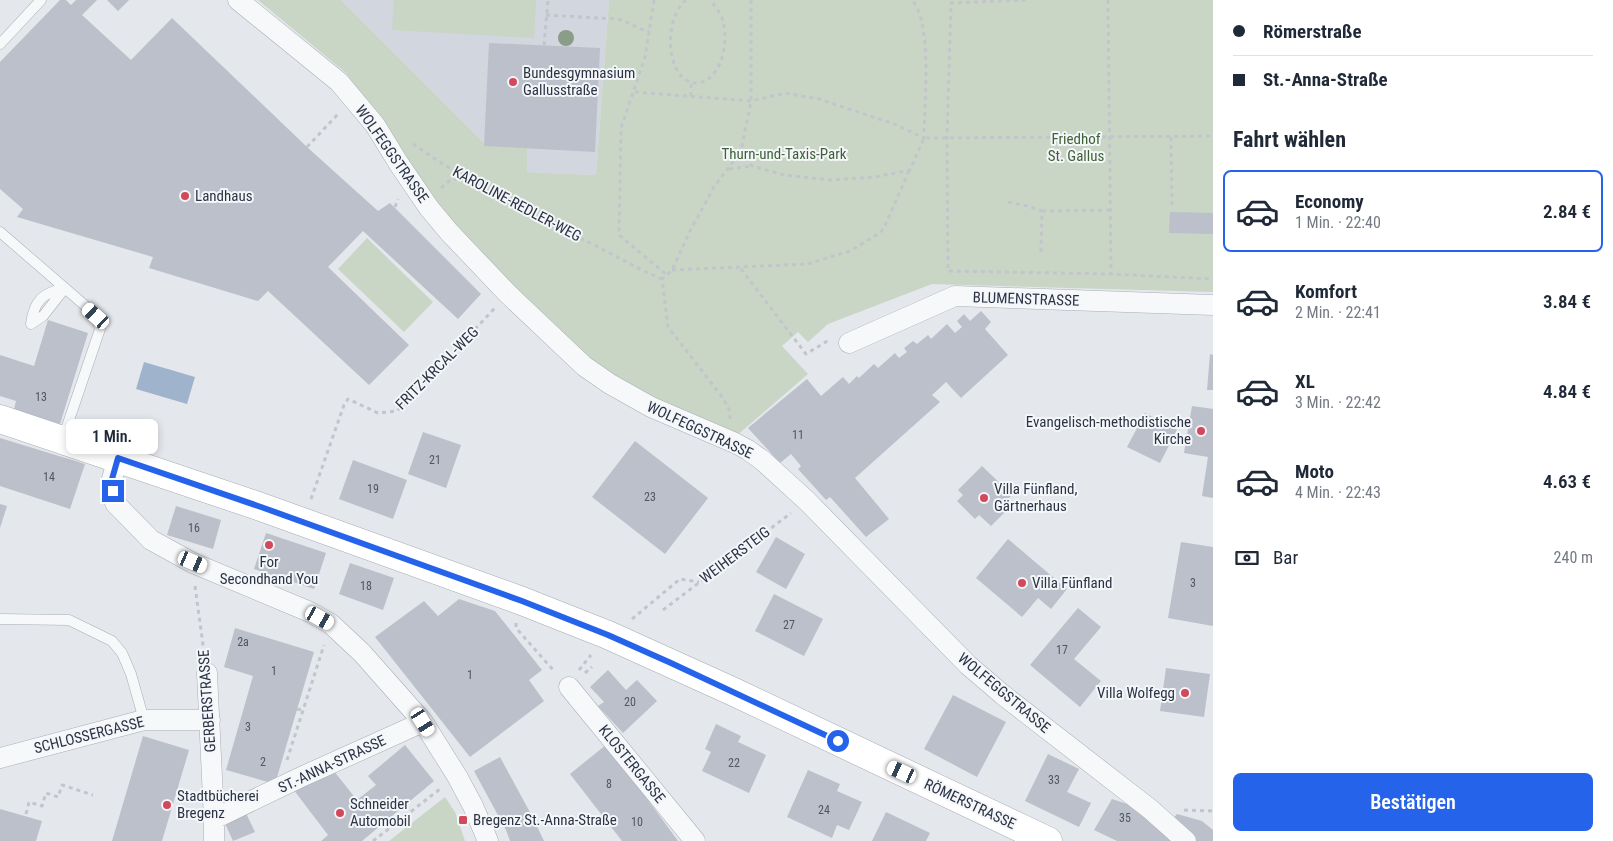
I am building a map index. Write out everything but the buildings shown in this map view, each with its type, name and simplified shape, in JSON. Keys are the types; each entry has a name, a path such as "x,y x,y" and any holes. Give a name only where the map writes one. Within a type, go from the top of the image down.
{"main road":[{"name":"RÖMERSTRASSE","path":"0,419 399,556 608,635 725,688 1048,841"}],"street":[{"name":"WOLFEGGSTRASSE","path":"238,0 339,82 375,125 404,172 444,226 469,255 584,366 610,384 651,407 748,450 807,501 968,665 1003,695 1150,809 1186,841"},
{"name":"BLUMENSTRASSE","path":"849,342 954,296 1213,305"},
{"path":"118,458 112,479 115,503 151,540 193,562 310,612 331,624 362,653 401,704 423,722 474,806 488,841"},
{"name":"GERBERSTRASSE","path":"207,672 214,841"},
{"name":"KLOSTERGASSE","path":"571,682 695,841"},
{"name":"SCHLOSSERGASSE","path":"0,758 144,720 210,720"},
{"name":"ST.-ANNA-STRASSE","path":"214,819 423,722"}],"lane":[{"path":"0,44 41,0"},
{"path":"0,232 96,316 100,330 62,440"},
{"path":"0,619 68,620 112,641 122,653 131,674 144,720"}],"path":[{"path":"544,45 548,0"},
{"path":"654,0 645,57 621,128 620,235 667,274"},
{"path":"686,0 678,10 673,21 671,51 675,65 682,77 692,83 704,82 722,60 725,39 722,19 710,0"},
{"path":"730,427 730,411 723,398 668,327 662,279 672,270 690,231 714,187 741,151 751,101 752,0"},
{"path":"672,270 807,264 850,251 880,233 884,228 924,138 926,53 924,26 920,13 912,0"},
{"path":"1026,0 951,3 947,138 948,272 1112,274 1213,279"},
{"path":"1108,0 1112,274"},
{"path":"546,15 624,20 641,30 649,31"},
{"path":"691,96 692,83"},
{"path":"634,92 751,101 785,93 819,99 894,124 924,138 1213,136"},
{"path":"307,147 331,122"},
{"path":"1171,137 1172,206"},
{"name":"KAROLINE-REDLER-WEG","path":"411,143 509,203 662,279"},
{"path":"741,151 752,166"},
{"path":"729,169 752,166 784,176 831,180 875,177 910,170"},
{"path":"1008,202 1042,211 1112,210"},
{"path":"1041,252 1042,211"},
{"path":"741,268 806,354 831,339 849,342"},
{"name":"FRITZ-KRCAL-WEG","path":"309,504 344,405 348,399 378,413 397,411 508,294"},
{"name":"WEIHERSTEIG","path":"663,610 807,501"},
{"name":"GERBERSTRASSE","path":"193,562 207,672"},
{"path":"626,624 680,579 699,582"},
{"path":"516,619 516,628 571,682 590,657"},
{"path":"288,754 331,624"},
{"path":"297,709 303,710"},
{"path":"373,841 457,776"},
{"path":"26,814 29,802 42,806 46,793 58,797 62,785 93,795"},
{"path":"1179,810 1213,810"}],"shaded area":[{"name":"Bundesgymnasium Gallusstraße","path":"341,0 609,0 596,175 527,172 527,148 487,146"}],"green space":[{"path":"258,0 341,0 487,146 527,148 527,172 596,175 609,0 1213,0 1213,292 932,284 828,324 808,342 798,332 782,346 808,374 735,437 621,380 595,363 510,291 439,206 346,73"},
{"path":"394,0 536,0 534,38 392,30"},
{"path":"367,238 433,302 404,332 338,269"},
{"path":"445,797 455,812 465,841 389,841"}],"water":[{"path":"144,362 195,377 187,404 136,389"}],"place":[{"name":"Bundesgymnasium Gallusstraße","path":"513,82"},
{"name":"Landhaus","path":"185,196"},
{"name":"Evangelisch-methodistische Kirche","path":"1201,431"},
{"name":"Villa Fünfland, Gärtnerhaus","path":"984,498"},
{"name":"For Secondhand You","path":"269,545"},
{"name":"Villa Fünfland","path":"1022,583"},
{"name":"Villa Wolfegg","path":"1185,693"},
{"name":"Stadtbücherei Bregenz","path":"167,805"},
{"name":"Schneider Automobil","path":"340,813"},
{"name":"Bregenz St.-Anna-Straße","path":"463,820"}],"route":[{"path":"113,491 112,479 118,458 261,507 522,601 608,635 718,684 838,741"}],"park label":[{"name":"Friedhof St. Gallus","path":"1076,148"},
{"name":"Thurn-und-Taxis-Park","path":"784,154"}]}
